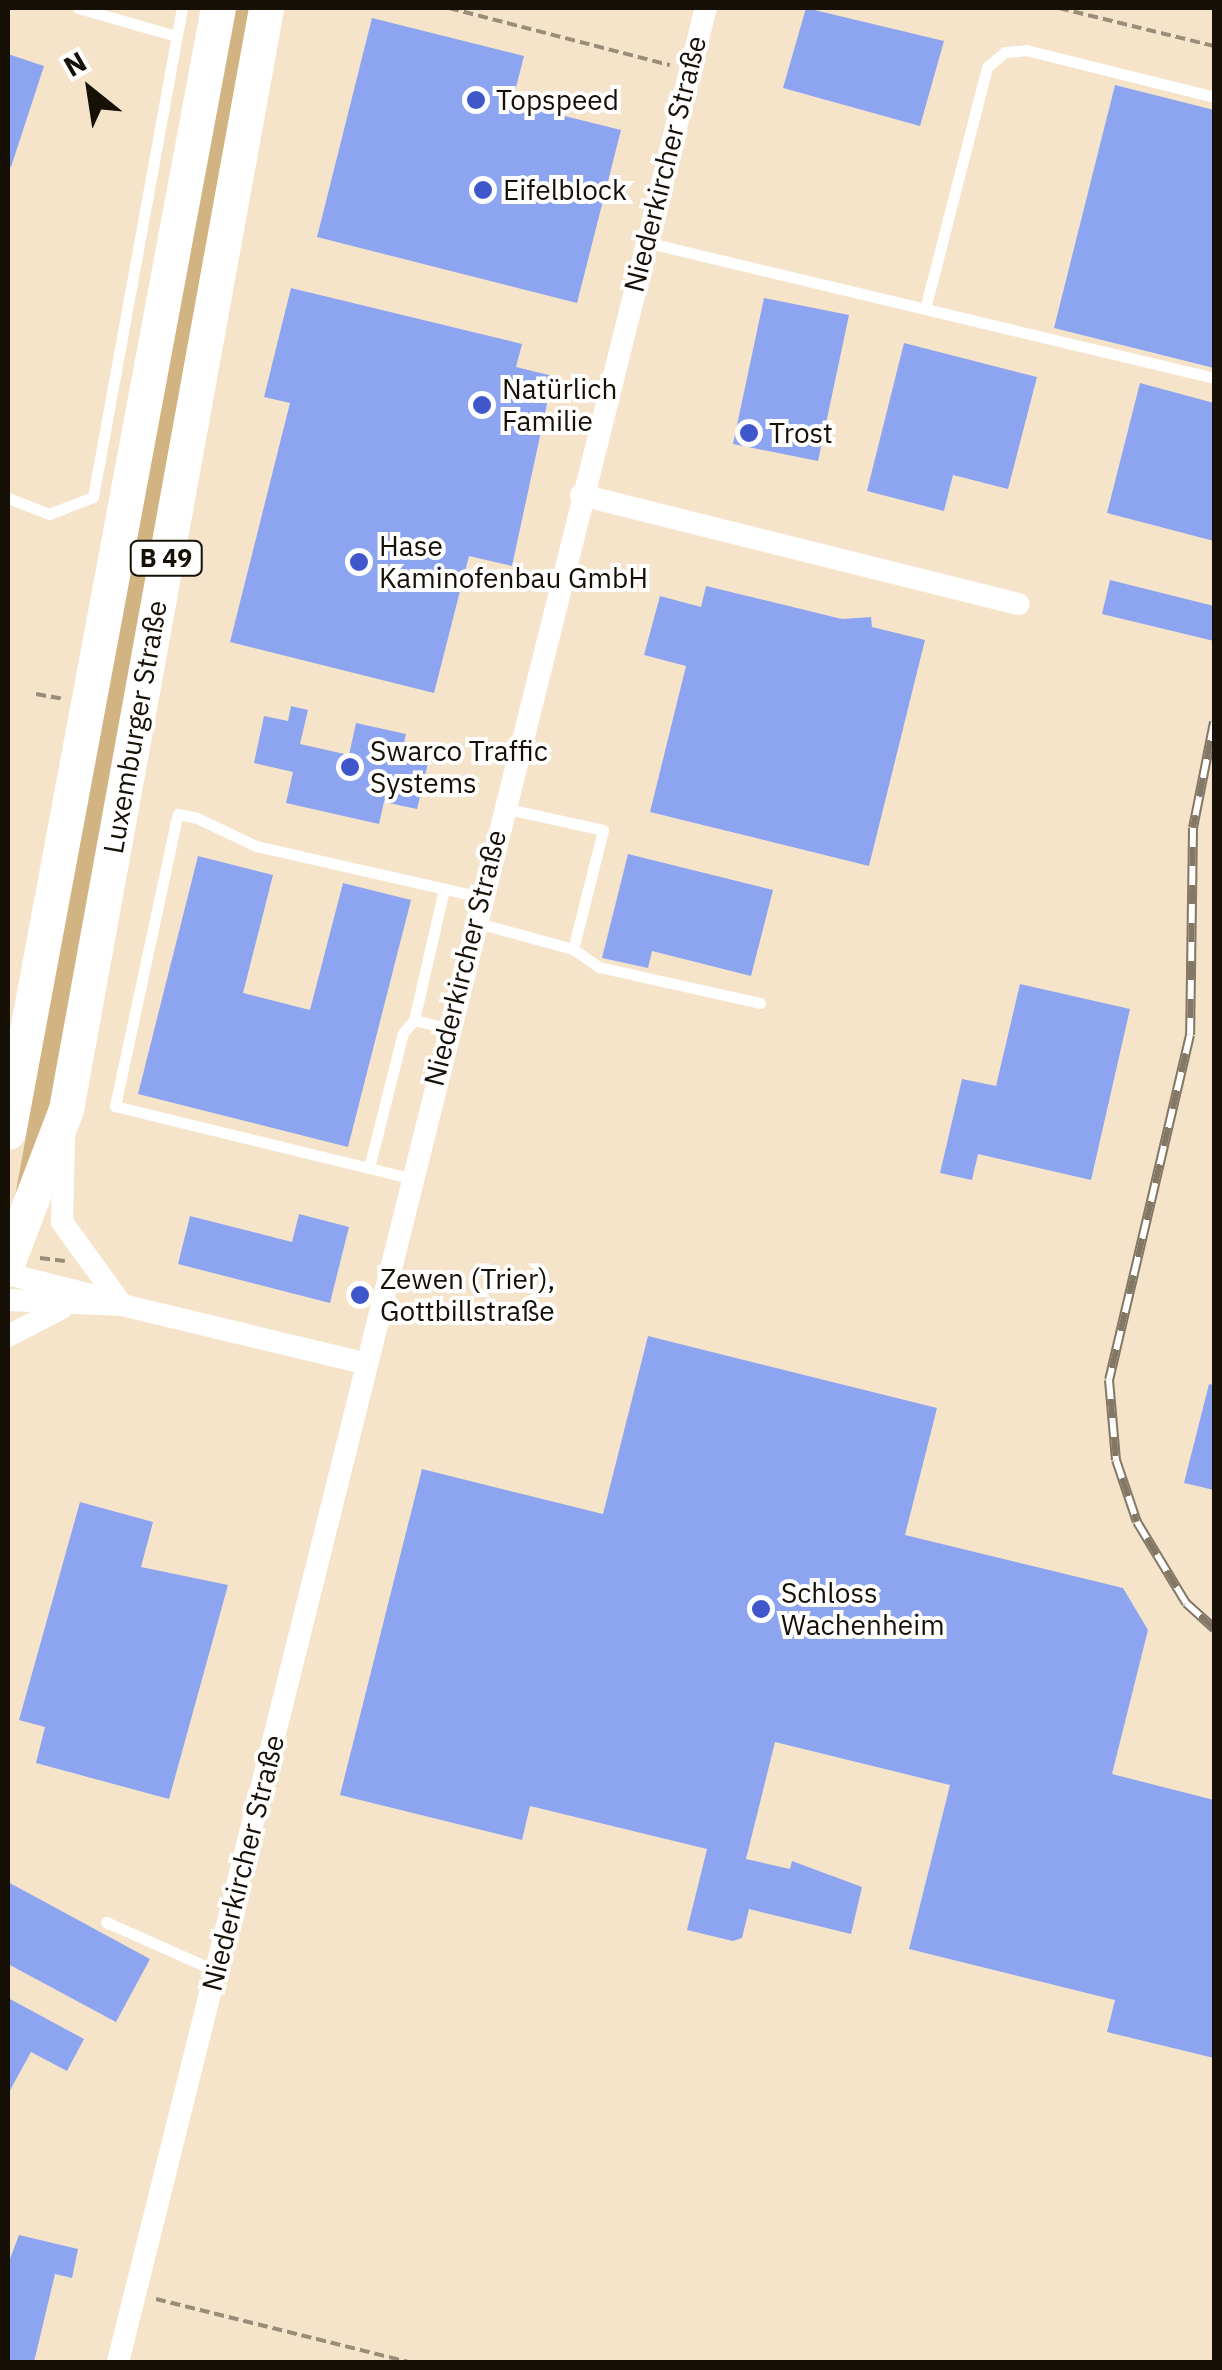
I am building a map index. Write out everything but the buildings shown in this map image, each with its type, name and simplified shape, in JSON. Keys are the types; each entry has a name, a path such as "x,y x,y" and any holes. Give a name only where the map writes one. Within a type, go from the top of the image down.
{"main road":[{"name":"Luxemburger Straße","path":"8,1132 218,8"},
{"name":"Luxemburger Straße","path":"8,1263 66,1109 266,8"}],"street":[{"name":"Niederkircher Straße","path":"118,2362 363,1363 706,8"},
{"path":"581,495 1019,604"},
{"path":"66,1109 62,1222 81,1257 122,1306"},
{"path":"8,1263 122,1306 363,1363"},
{"path":"8,1300 64,1307 122,1306"},
{"path":"8,1336 64,1307"}],"lane":[{"path":"78,8 176,36"},
{"path":"8,498 48,514 93,497 182,8"},
{"path":"926,305 987,67 1006,52 1214,97"},
{"path":"645,242 926,305 1214,378"},
{"path":"502,808 604,830 573,949"},
{"path":"410,1178 116,1106 174,825 178,814 197,818 256,846 480,897"},
{"path":"369,1168 400,1038 414,1020 444,889"},
{"path":"474,922 573,949 599,967 760,1003"},
{"path":"414,1020 448,1028"},
{"path":"106,1922 216,1971"}],"path":[{"path":"449,8 689,70"},
{"path":"1059,8 1214,46"},
{"path":"531,108 533,101"},
{"path":"36,694 68,700"},
{"path":"8,1263 81,1257"},
{"path":"137,2294 409,2362"}],"shaded area":[{"path":"228,8 251,8 59,1082 10,1225"}],"railway":[{"path":"1214,722 1193,828 1190,1035 1109,1380 1116,1460 1137,1522 1186,1603 1214,1628"}],"place":[{"name":"Topspeed","path":"476,100"},
{"name":"Eifelblock","path":"483,190"},
{"name":"Natürlich Familie","path":"482,405"},
{"name":"Trost","path":"749,433"},
{"name":"Hase Kaminofenbau GmbH","path":"359,562"},
{"name":"Swarco Traffic Systems","path":"350,767"},
{"name":"Zewen (Trier), Gottbillstraße","path":"360,1295"},
{"name":"Schloss Wachenheim","path":"761,1609"}]}
